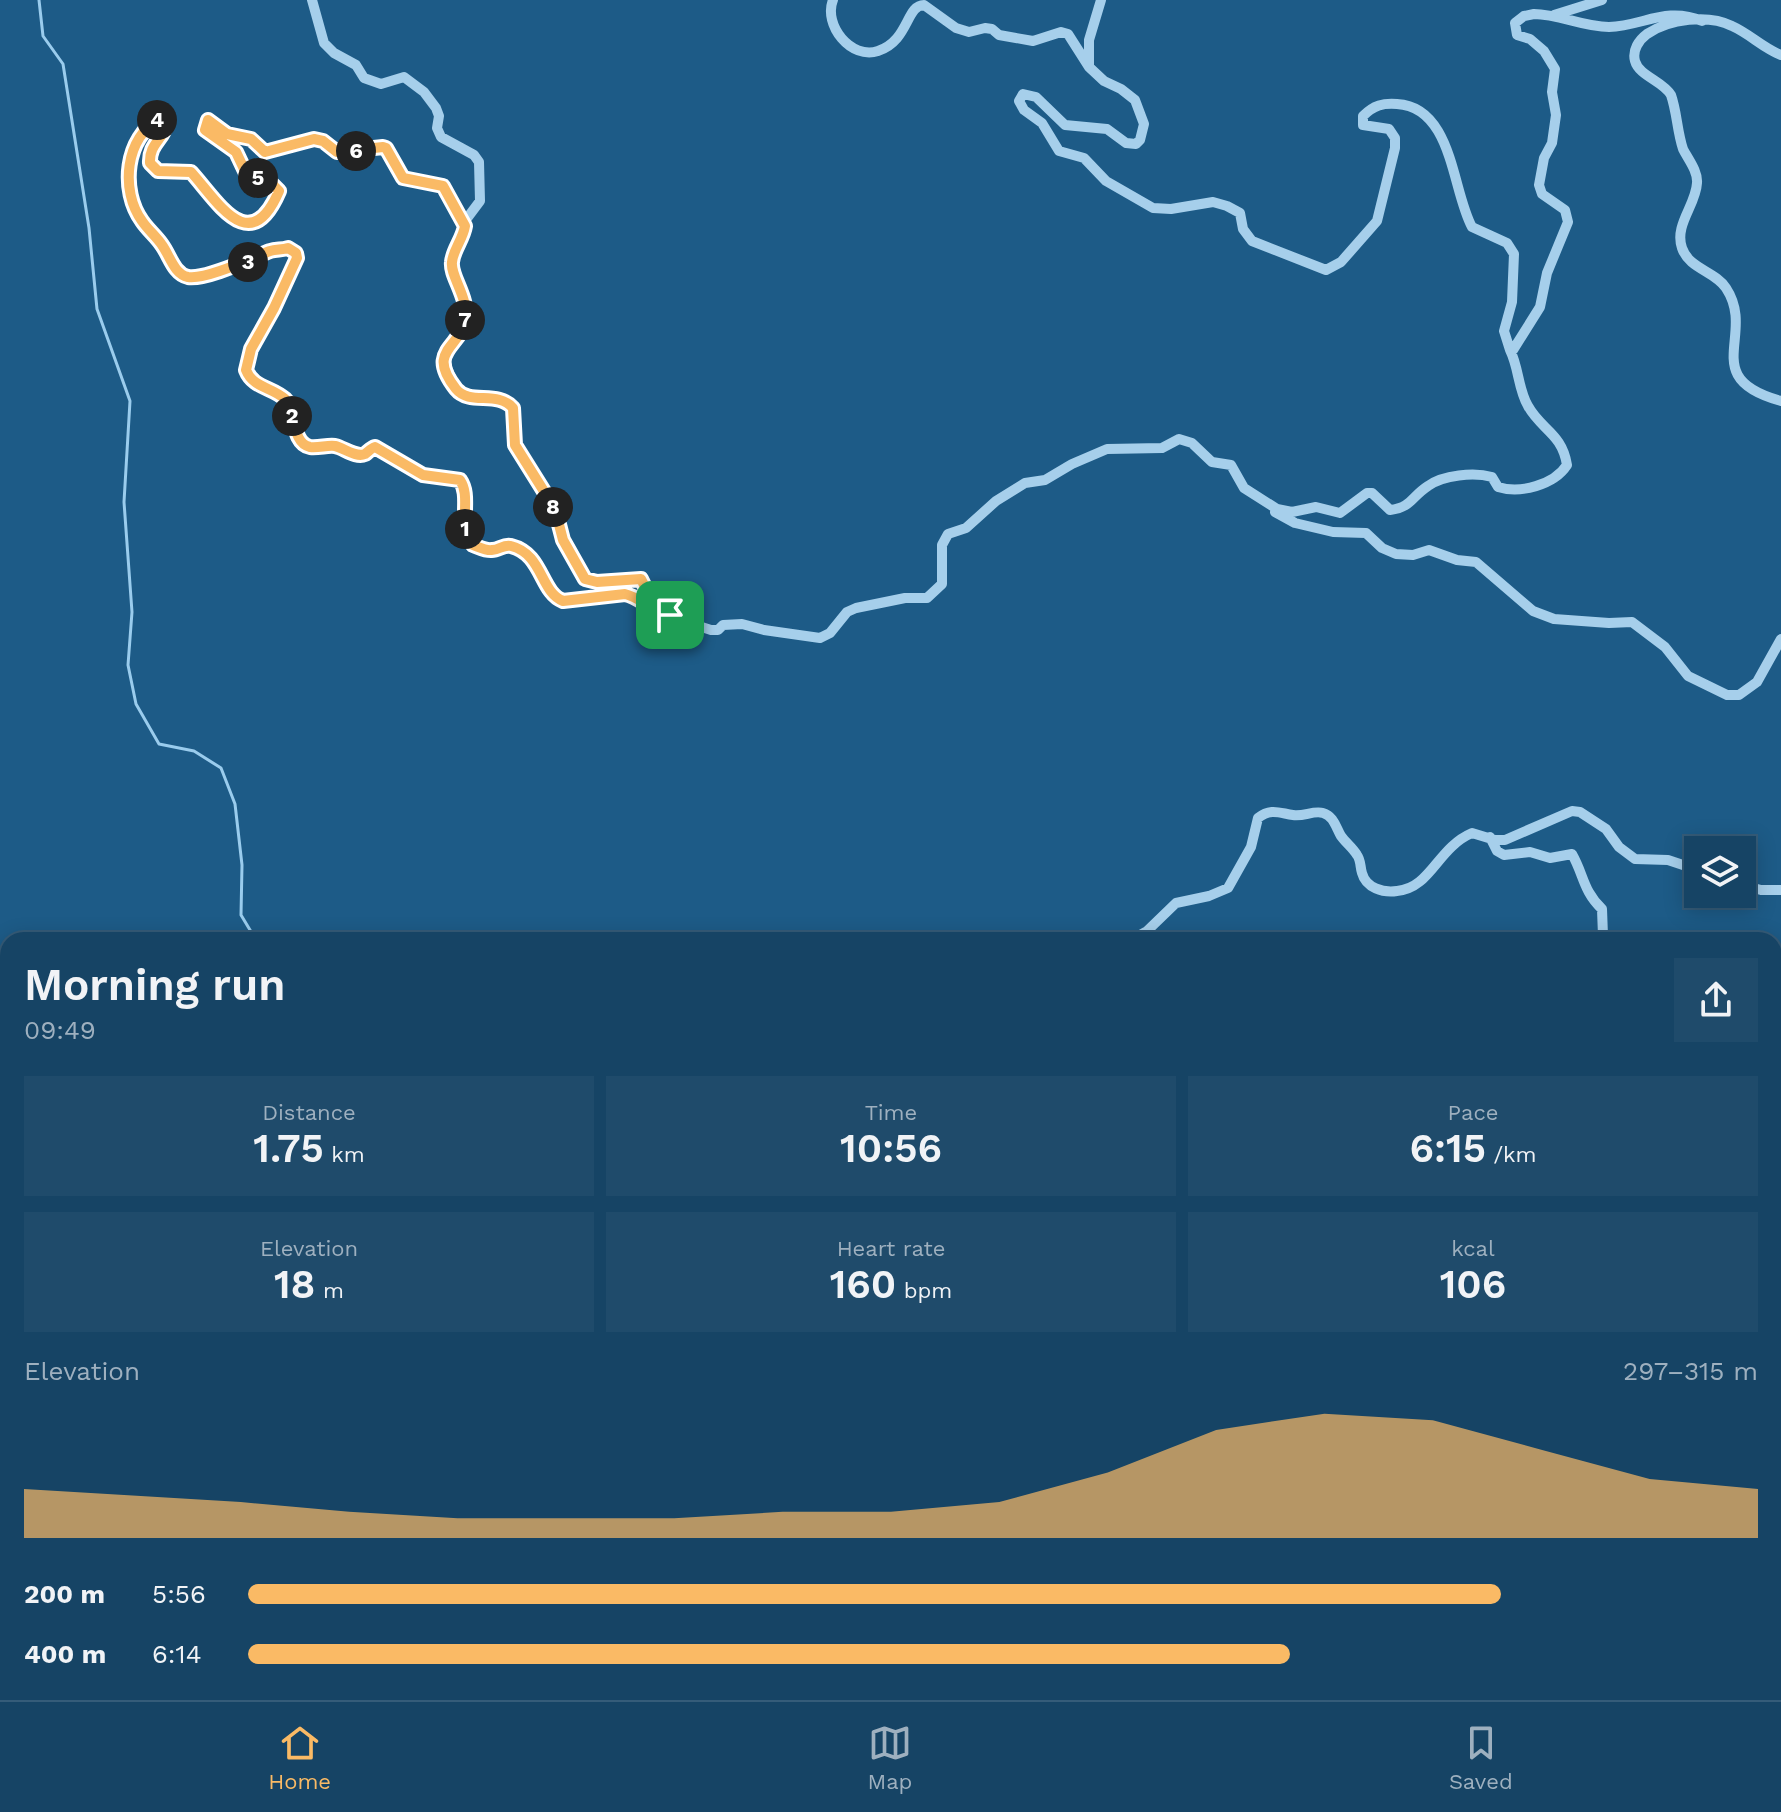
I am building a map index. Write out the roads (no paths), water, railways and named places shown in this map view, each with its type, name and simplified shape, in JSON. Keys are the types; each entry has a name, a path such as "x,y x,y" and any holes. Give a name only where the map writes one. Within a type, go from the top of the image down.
{"street":[{"path":"312,0 318,30 328,47 356,65 364,78 374,84 404,77 413,83 436,108 439,116 437,128 441,137 476,157 482,192 480,201 465,221 452,260 465,302 465,323 446,350 444,364 457,390 471,398 498,398 513,408 515,445 555,509 563,540 585,579 597,582 641,579 651,599 670,615"},
{"path":"465,226 443,186 403,178 383,147 337,152 323,141 314,139 265,152 251,139 227,134 208,120 205,130 236,152 245,171 270,182 279,191 262,216 247,223 226,214 191,172 158,171 150,163 154,143 166,128 166,122 162,119 145,128 134,146 129,190 131,199 141,221 160,242 178,272 185,277 197,278 240,266 273,250 288,248 296,253 297,258 274,308 251,349 246,370 256,384 284,399 304,444 334,446 354,454 364,454 375,447 423,475 460,480 465,493 465,530 473,545 494,550 506,545 513,546 535,561 548,588 563,601 625,594 635,596 652,611 711,630 718,630 723,625 742,624 820,638 830,633 847,612 856,608 905,598 927,598 942,584 942,545 948,534 966,528 996,501 1025,483 1045,480 1107,449 1162,448 1179,439 1185,440 1212,462 1231,465 1244,488 1286,512 1316,507 1340,513 1365,494 1372,493 1384,506 1392,509 1409,505 1435,482 1468,474 1492,477 1498,487 1515,490 1551,480 1567,465 1562,445 1526,403 1504,331 1512,302 1514,254 1507,243 1472,227 1451,157 1440,136 1418,109 1401,104 1380,104 1363,116 1363,125 1389,129 1395,138 1382,208 1372,229 1359,239 1341,262 1326,270 1252,241 1243,229 1240,213 1233,208 1213,202 1171,209 1153,208 1106,181 1084,158 1059,151 1042,123 1021,106 1019,101 1023,94 1036,97 1065,125 1107,129 1126,143 1136,144 1140,140 1144,124 1135,100 1104,81 1089,67 1068,34 1061,32 1033,41 999,35 985,28 969,32 956,28 924,5 918,5 898,40 875,53 861,52 838,34 830,12 833,0"},
{"path":"1089,67 1089,40 1101,0"},
{"path":"1510,350 1513,350 1540,307 1547,273 1568,222 1565,210 1542,194 1539,185 1544,158 1552,143 1556,115 1552,92 1555,69 1544,51 1530,39 1517,35 1515,23 1524,16 1553,15 1602,0"},
{"path":"1553,15 1600,27 1681,14 1702,21"},
{"path":"1781,55 1730,24 1702,21 1676,22 1655,29 1637,44 1634,51 1635,62 1643,72 1667,88 1671,95 1682,145 1696,173 1697,183 1680,232 1682,250 1696,266 1720,281 1729,293 1736,324 1732,358 1736,374 1753,389 1781,401"},
{"path":"1269,504 1275,513 1287,520 1333,532 1366,533 1382,548 1396,554 1413,555 1429,550 1457,560 1476,562 1533,611 1554,619 1632,622 1665,647 1688,676 1727,695 1739,695 1757,682 1781,639"},
{"path":"1145,932 1176,903 1209,896 1228,888 1251,847 1258,818 1269,812 1298,815 1325,813 1332,818 1339,833 1358,855 1368,884 1382,891 1413,889 1422,883 1441,855 1472,833 1505,840 1572,811 1580,812 1606,829 1619,847 1635,859 1668,860 1684,865"},
{"path":"1490,837 1497,851 1504,855 1530,852 1550,858 1572,854 1589,896 1602,909 1603,932"},
{"path":"1756,889 1781,890"}],"waterway":[{"path":"39,0 43,36 63,64 89,228 97,309 130,401 124,502 132,612 128,665 136,704 159,744 194,751 221,768 235,804 242,865 241,915 251,932"}]}
